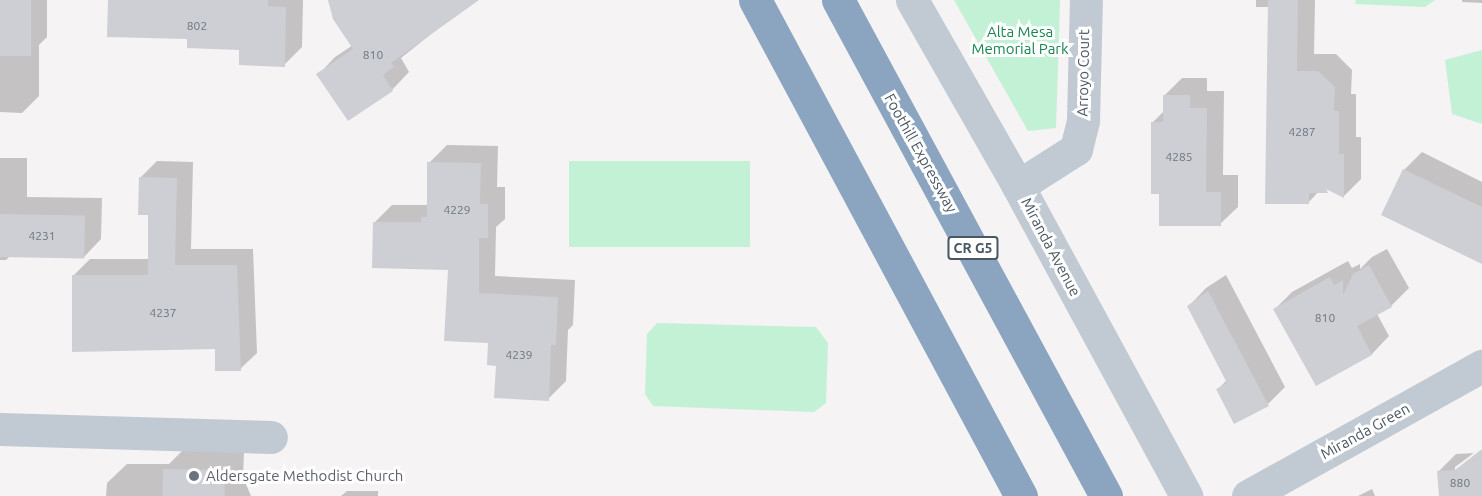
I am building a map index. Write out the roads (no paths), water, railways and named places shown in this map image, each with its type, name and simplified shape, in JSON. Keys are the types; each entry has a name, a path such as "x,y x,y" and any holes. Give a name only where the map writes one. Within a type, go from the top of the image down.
{"highway":[{"path":"755,0 1021,496"},
{"name":"Foothill Expressway","path":"838,0 1106,496"}],"street":[{"name":"Miranda Avenue","path":"912,0 1018,186 1186,496"},
{"name":"Arroyo Court","path":"1018,186 1076,149 1083,120 1086,0"},
{"name":"Miranda Green","path":"1248,496 1482,366"},
{"path":"0,429 271,437"}],"place":[{"name":"Aldersgate Methodist Church","path":"194,476"}],"park label":[{"name":"Alta Mesa Memorial Park","path":"1020,40"}]}
